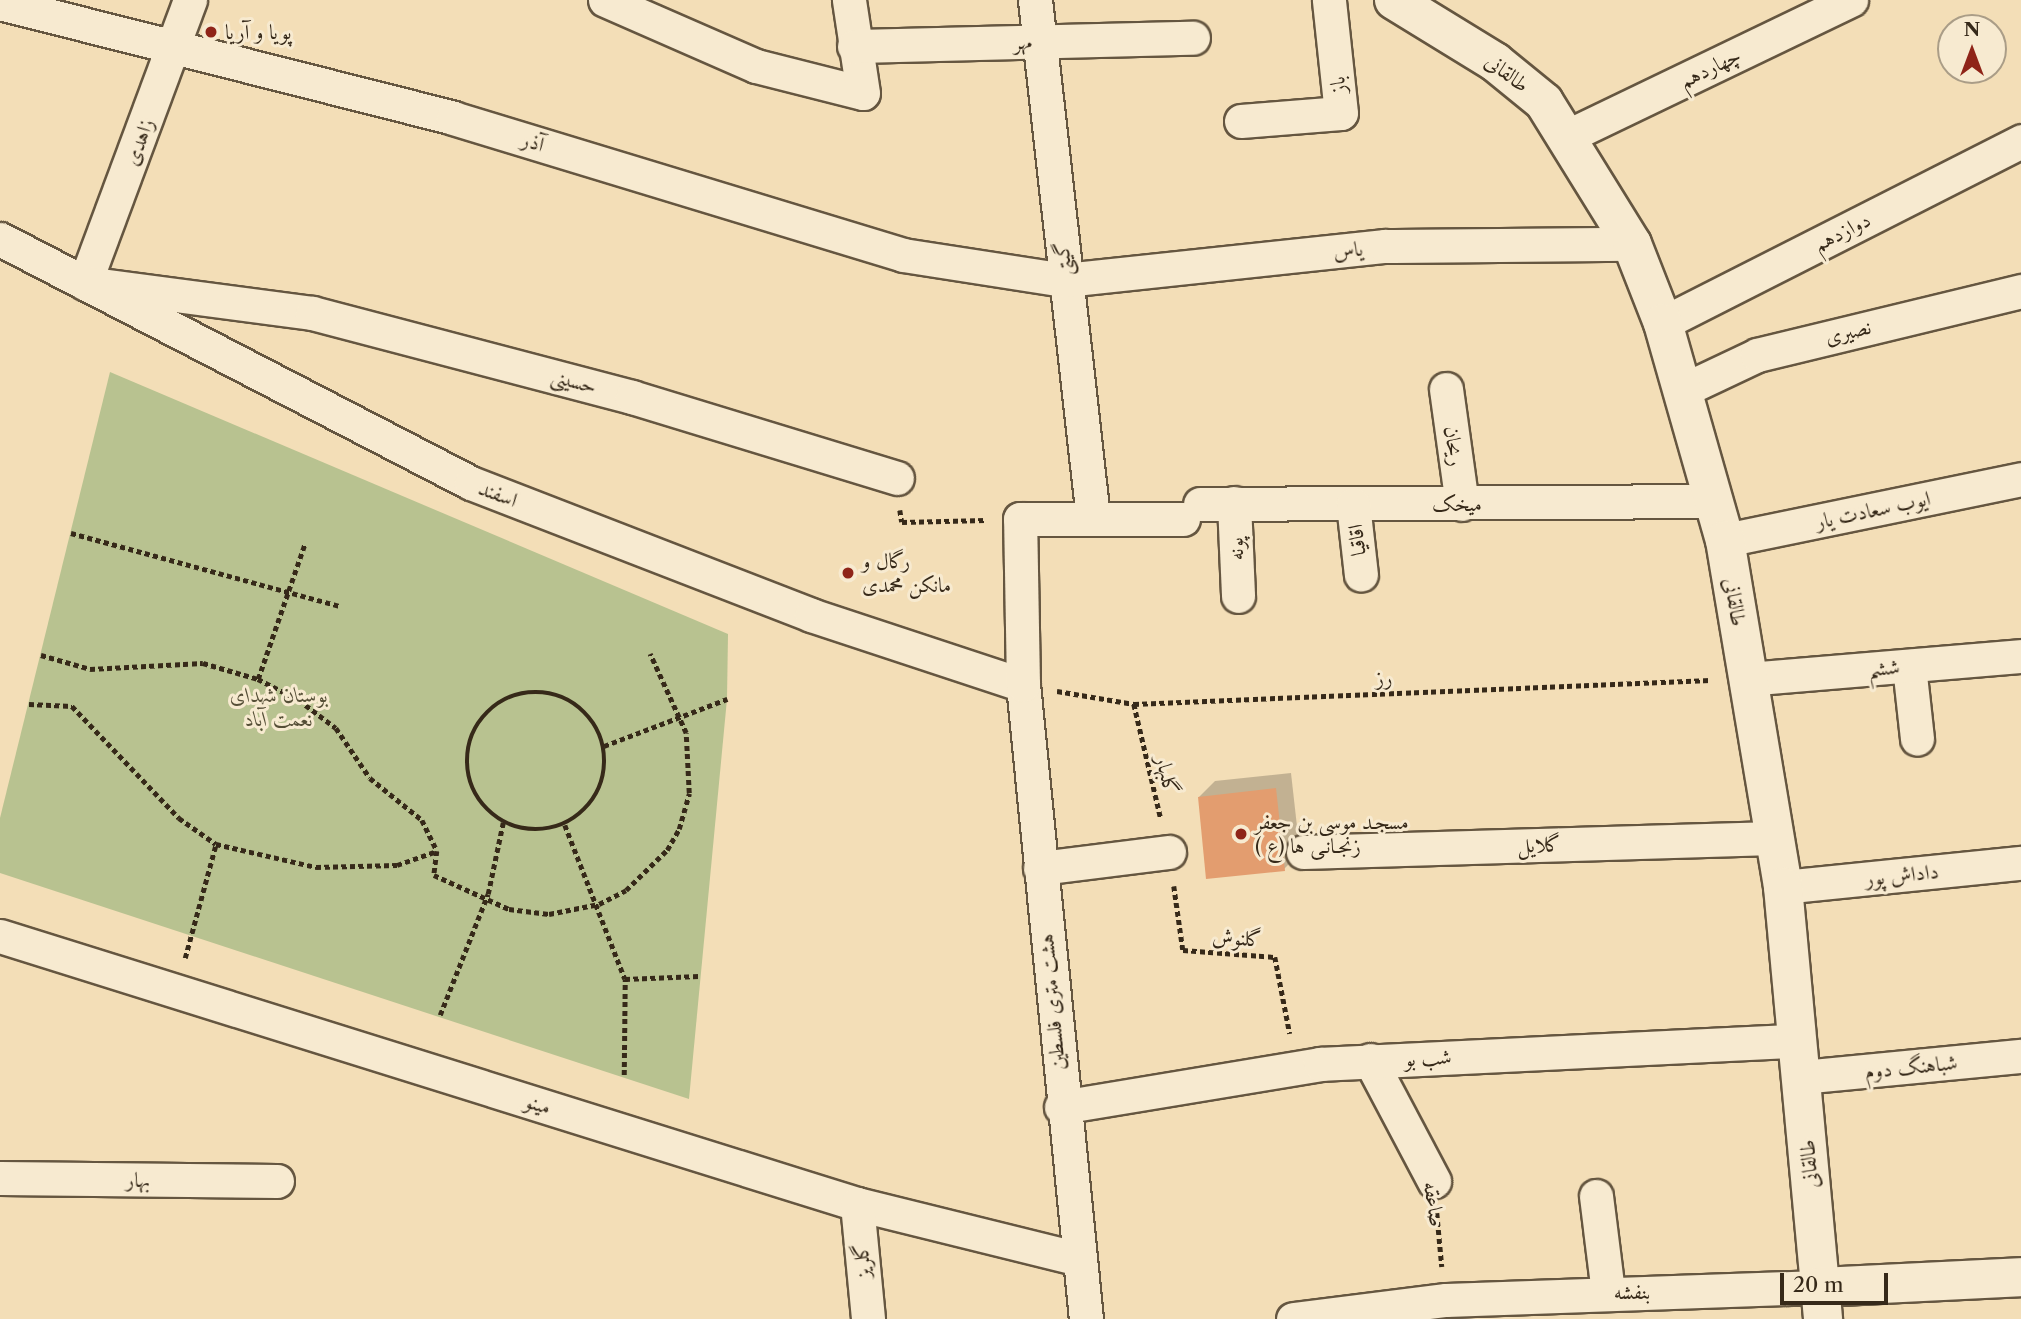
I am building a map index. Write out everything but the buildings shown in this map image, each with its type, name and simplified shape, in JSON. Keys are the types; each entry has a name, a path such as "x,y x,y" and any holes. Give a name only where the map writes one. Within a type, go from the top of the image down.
{"street":[{"name":"زاهدی","path":"85,283 175,47 190,0"},
{"path":"605,0 756,66 863,93 849,0"},
{"name":"گیتی","path":"1035,0 1093,517"},
{"name":"باز","path":"1241,121 1341,113 1329,0"},
{"name":"طالقانی","path":"1394,0 1495,62 1544,102 1570,135 1632,244 1663,323 1725,540 1783,887 1821,1303"},
{"name":"چهاردهم","path":"1570,135 1850,0"},
{"name":"آذر","path":"0,3 453,118 903,255 1065,280"},
{"name":"مهر","path":"854,46 1193,38"},
{"name":"دوازدهم","path":"1663,323 2021,141"},
{"name":"اسفند","path":"0,239 471,483 811,615 1023,685"},
{"name":"یاس","path":"1065,280 1385,246 1632,244"},
{"name":"حسینی","path":"85,283 312,313 632,397 897,478"},
{"name":"نصیری","path":"1681,391 1757,355 2021,290"},
{"name":"ریحان","path":"1446,389 1462,504"},
{"name":"ایوب سعادت یار","path":"1725,540 2021,479"},
{"name":"میخک","path":"1020,519 1191,511 1234,503 1714,501"},
{"name":"پونه","path":"1234,503 1238,596"},
{"name":"اقاقیا","path":"1353,504 1361,575"},
{"name":"هشت متری فلسطین","path":"1020,519 1023,685 1061,1107 1086,1319"},
{"name":"ششم","path":"1747,679 2021,656"},
{"path":"1909,666 1917,739"},
{"name":"گلایل","path":"1303,852 1774,838"},
{"path":"1040,868 1169,852"},
{"name":"داداش پور","path":"1783,887 2021,863"},
{"name":"مینو","path":"0,936 857,1203 1079,1259"},
{"name":"شباهنگ دوم","path":"1799,1059 2021,1056"},
{"name":"شب بو","path":"1061,1107 1297,1068 1370,1060 1799,1059"},
{"name":"صاعقه","path":"1370,1060 1434,1181"},
{"name":"بهار","path":"0,1178 277,1181"},
{"path":"1596,1196 1608,1292"},
{"name":"گلریز","path":"857,1203 868,1319"},
{"path":"1821,1303 2021,1277"},
{"name":"بنفشه","path":"1293,1319 1446,1300 1608,1292 1821,1303"}],"path":[{"path":"897,478 902,522 1020,519"},
{"path":"71,533 339,606"},
{"path":"258,679 305,543"},
{"path":"41,655 90,668 203,663 258,679 336,729 370,778 422,820 437,851 435,875 488,894 509,909 549,914 599,904 645,875 678,829 690,770 682,721 650,654"},
{"name":"رز","path":"1023,685 1134,704 1747,679"},
{"path":"514,695 560,696 580,708 604,746 599,793 565,825 523,830 503,822 478,799 467,767 469,744 494,706 514,695"},
{"path":"604,746 682,721 727,699"},
{"name":"گلبهار","path":"1134,704 1169,852"},
{"path":"29,705 72,706 179,818 216,844 316,867 397,865 437,851"},
{"path":"440,1015 488,894 503,822"},
{"path":"565,825 599,904 625,979 624,1075"},
{"path":"176,991 216,844"},
{"name":"گلنوش","path":"1169,852 1183,950 1275,957 1297,1068"},
{"path":"625,979 699,976"},
{"name":"صاعقه","path":"1434,1181 1446,1300"}],"green space":[{"name":"بوستان شهدای نعمت آباد","path":"110,372 728,634 727,699 689,1099 0,873 0,818"}],"place":[{"name":"پویا و آریا","path":"211,32"},
{"name":"رگال و مانکن محمدی","path":"848,573"},
{"name":"مسجـد موسی بن جعفر ( ع) زنجـانـی ها","path":"1241,834"}]}
